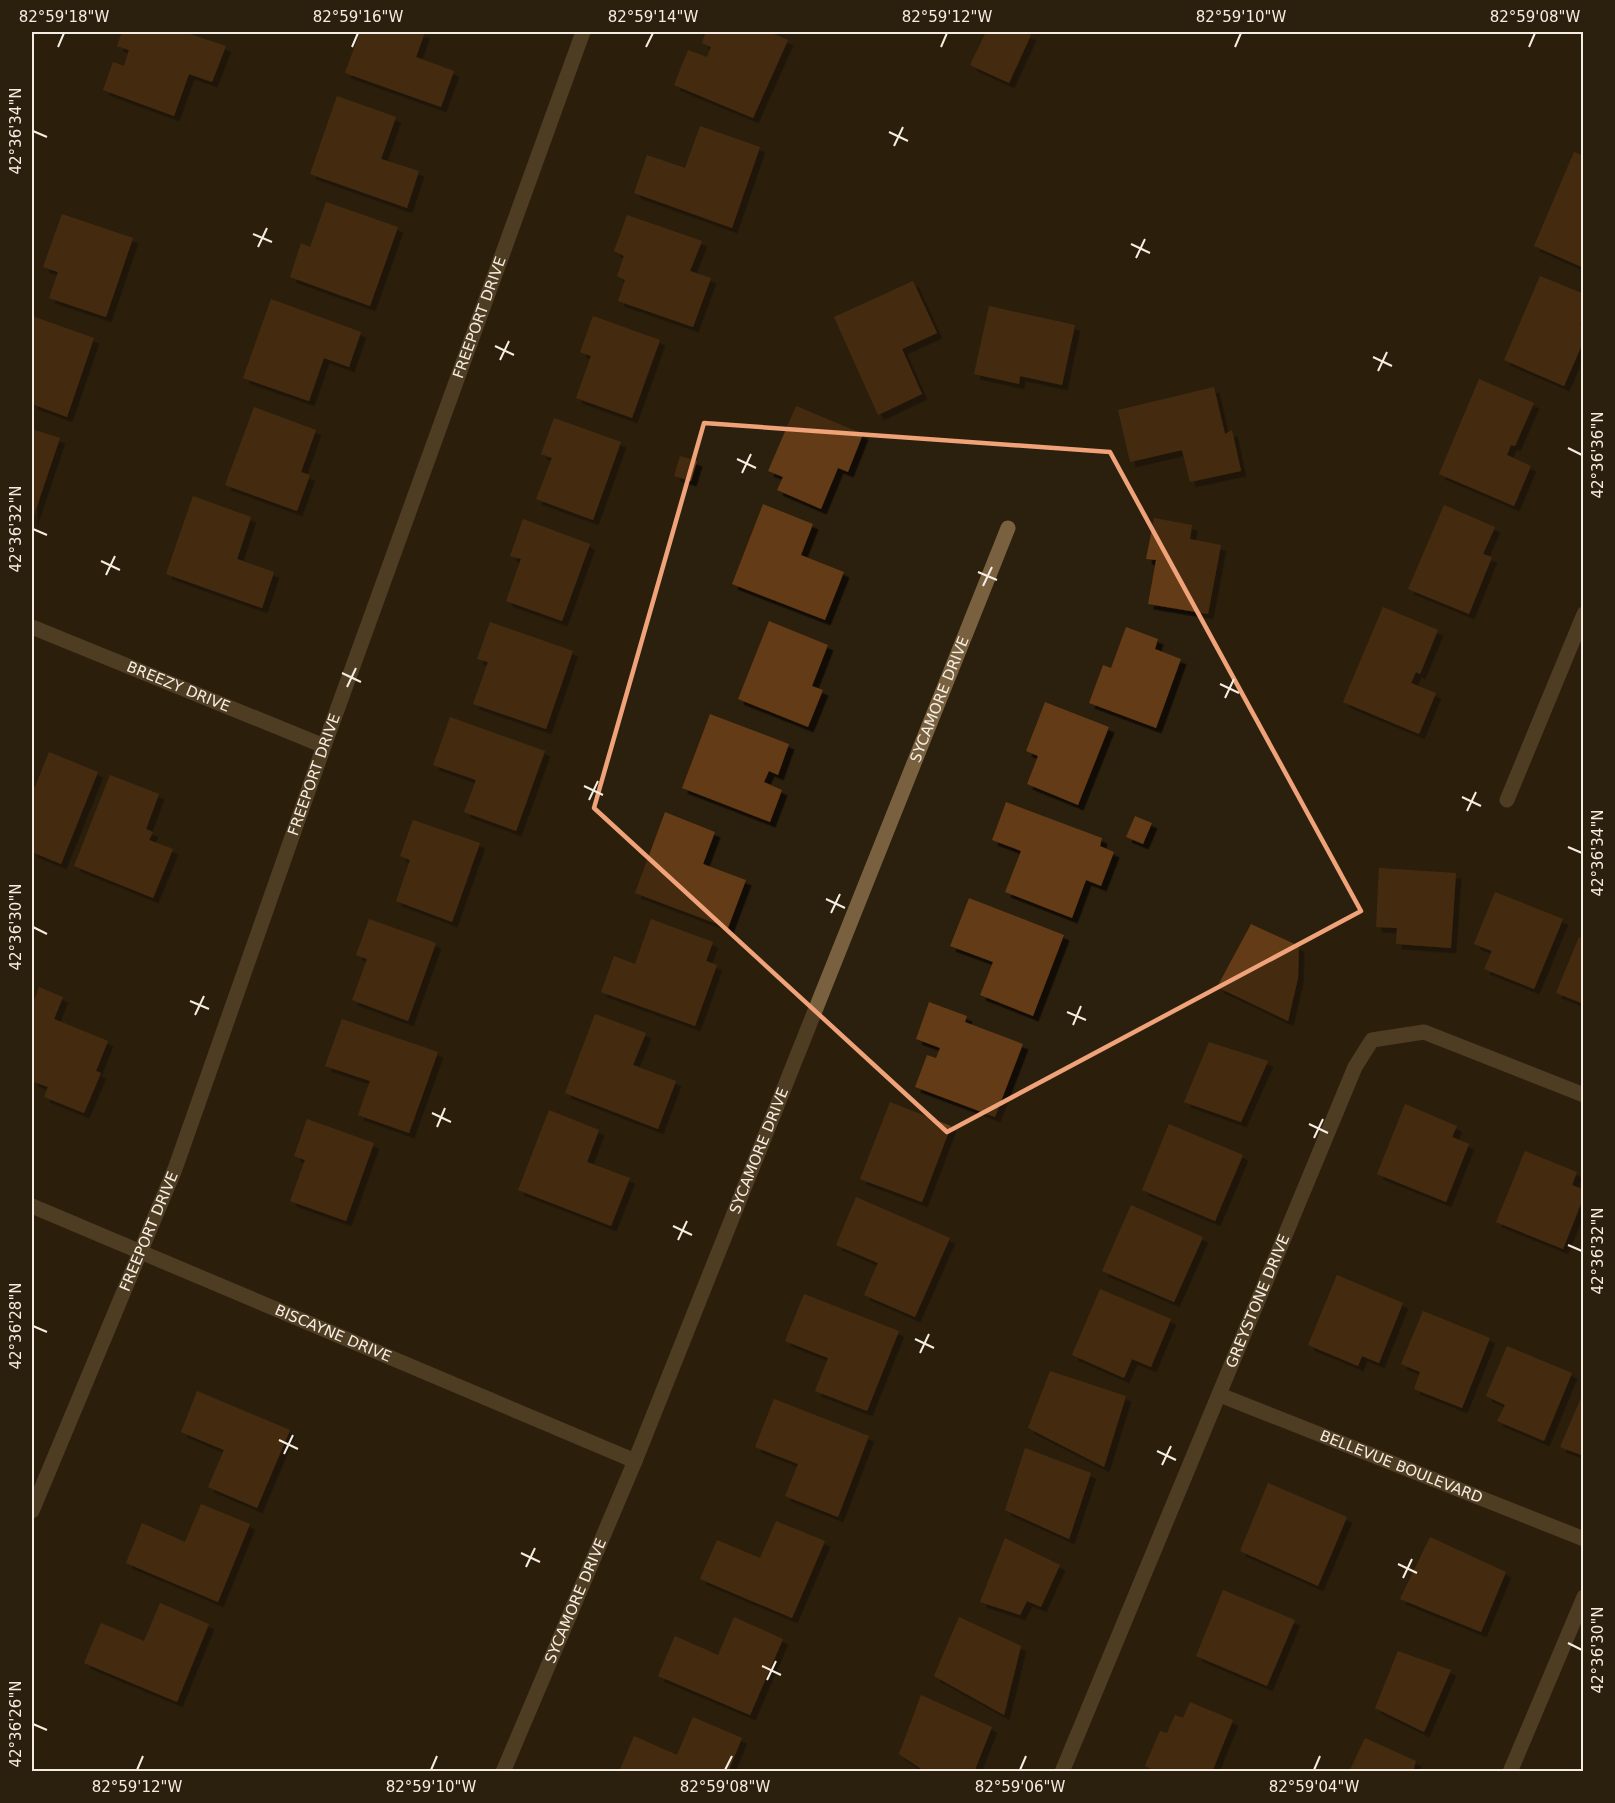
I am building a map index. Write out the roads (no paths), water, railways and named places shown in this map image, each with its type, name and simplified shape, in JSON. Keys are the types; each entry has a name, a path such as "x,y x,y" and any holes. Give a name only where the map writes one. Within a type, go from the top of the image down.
{"street":[{"name":"FREEPORT DRIVE","path":"32,1511 175,1169 324,746 583,32"},
{"name":"SYCAMORE DRIVE","path":"503,1772 635,1461 1008,528"},
{"path":"1507,800 1584,614"},
{"name":"BREEZY DRIVE","path":"32,627 324,746"},
{"name":"GREYSTONE DRIVE","path":"1062,1772 1355,1067 1372,1040 1424,1032 1584,1095"},
{"name":"BISCAYNE DRIVE","path":"32,1206 635,1461"},
{"name":"BELLEVUE BOULEVARD","path":"1220,1395 1584,1539"},
{"path":"1510,1772 1584,1597"}]}
